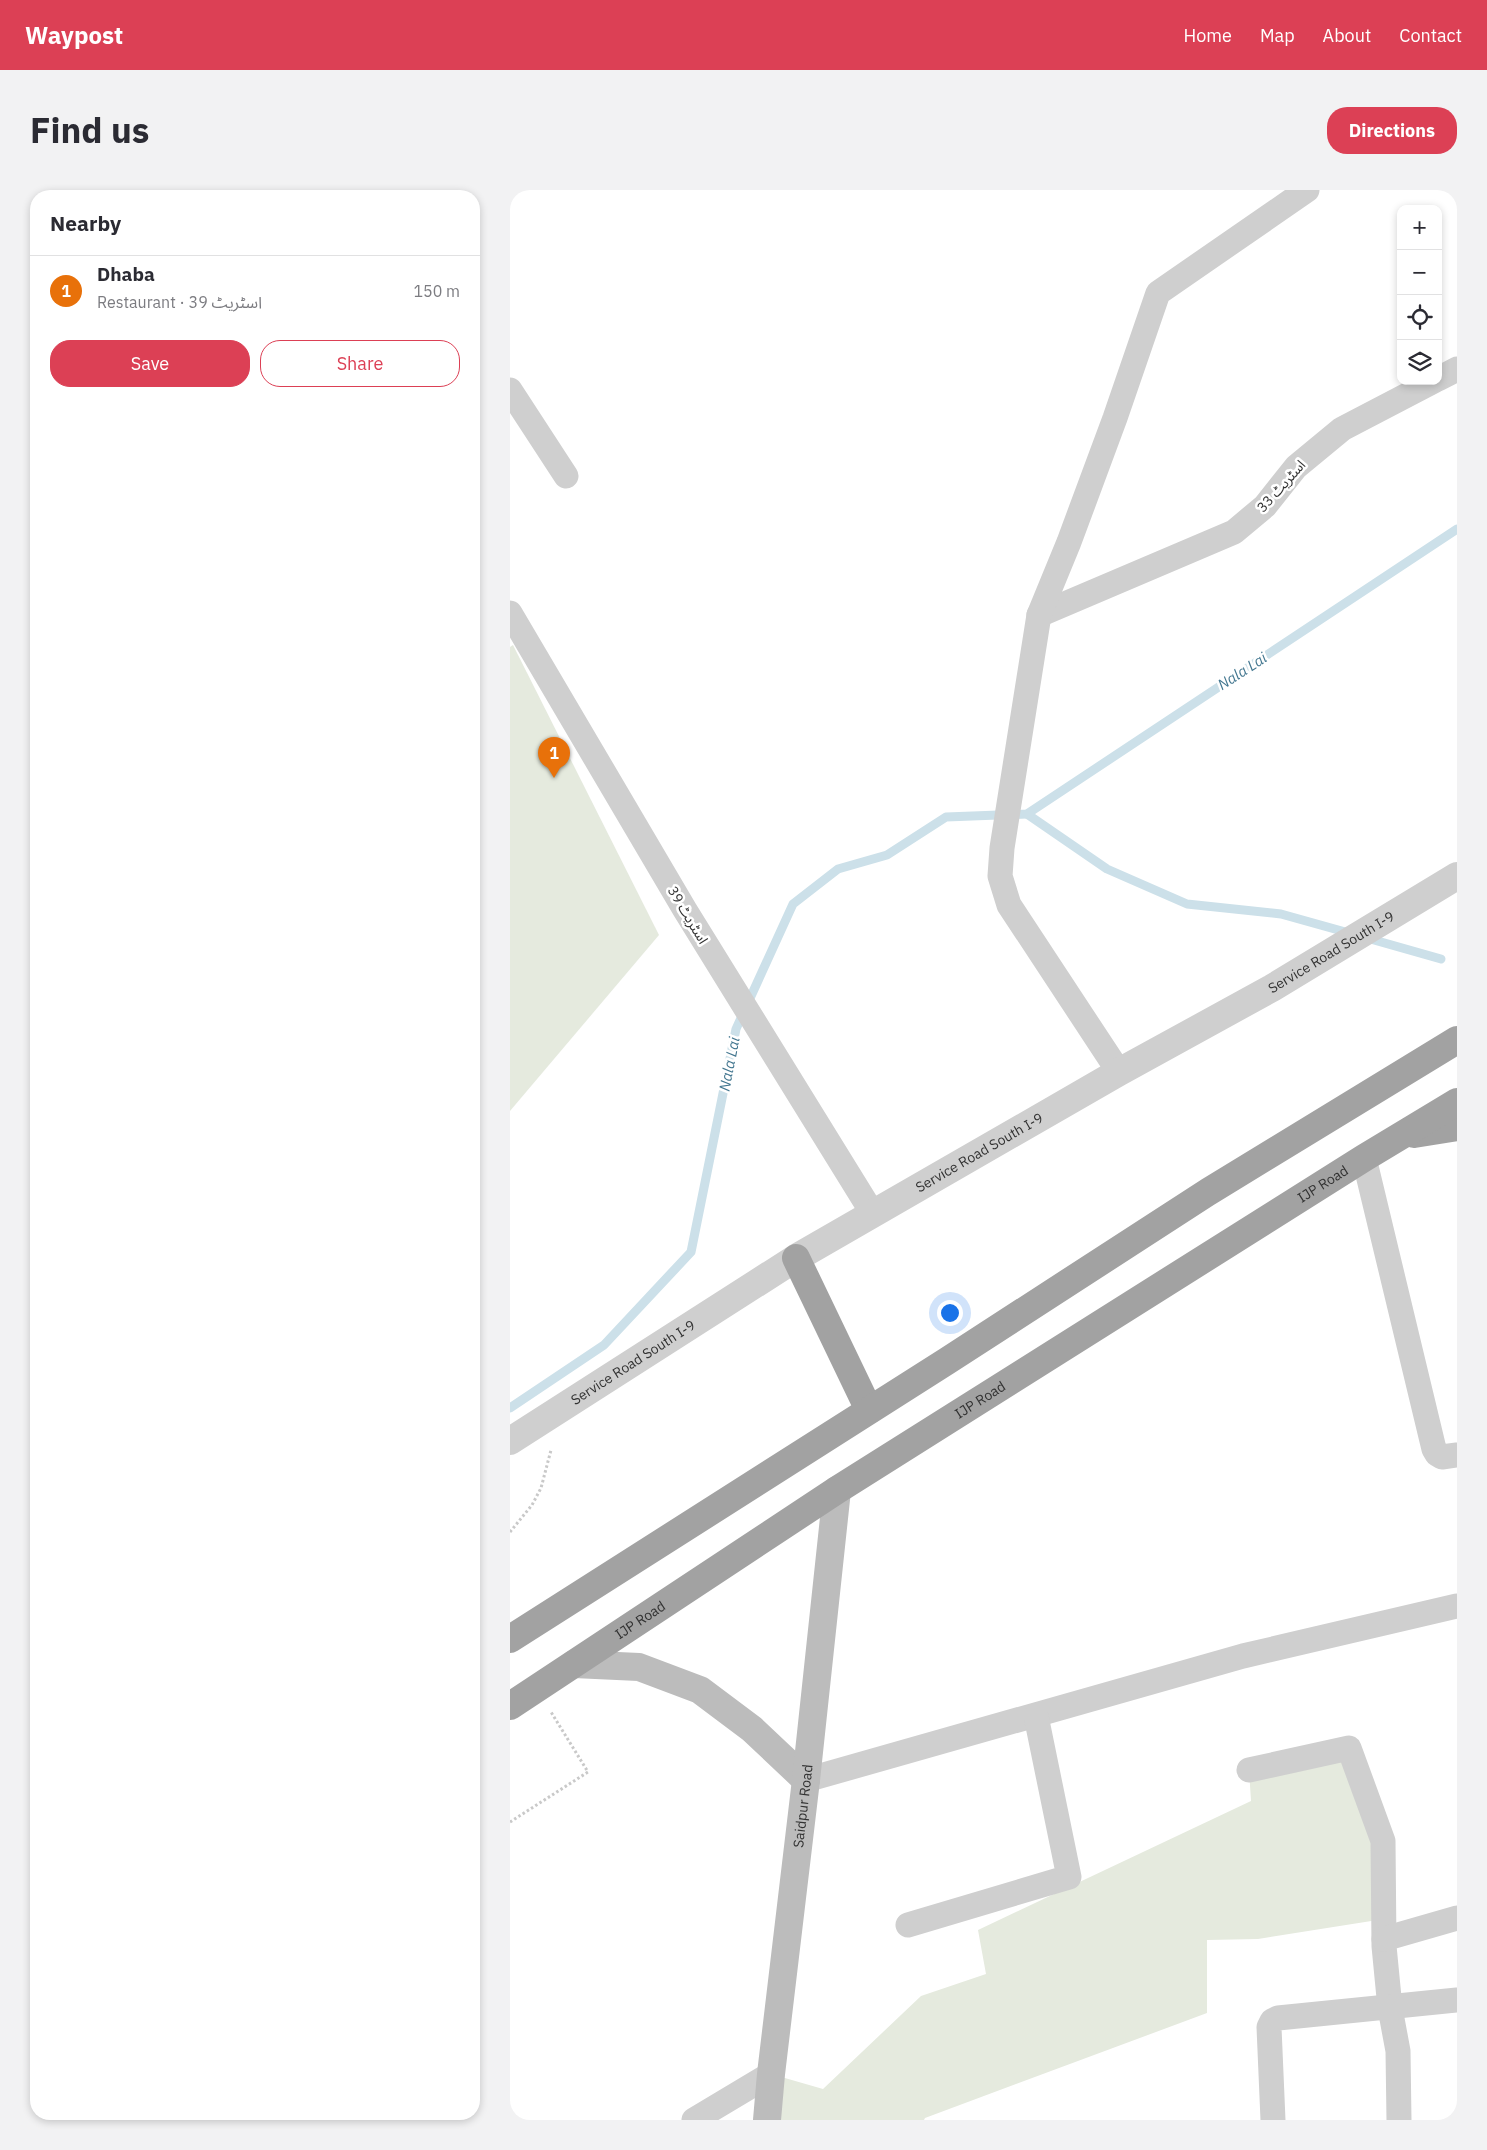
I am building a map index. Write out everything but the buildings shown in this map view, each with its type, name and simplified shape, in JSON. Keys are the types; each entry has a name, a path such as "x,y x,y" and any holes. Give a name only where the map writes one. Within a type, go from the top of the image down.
{"highway":[{"path":"1417,1065 1457,1029"},
{"path":"510,1639 1208,1192 1457,1040"},
{"name":"IJP Road","path":"510,1706 837,1490 1364,1158 1457,1102"},
{"path":"1401,1137 1457,1127"},
{"path":"796,1258 869,1410"}],"main road":[{"name":"Saidpur Road","path":"767,2120 770,2074 806,1780 837,1490"},
{"path":"574,1664 639,1667 700,1690 752,1729 806,1780"}],"street":[{"path":"1119,1072 1009,905 1000,876 1002,848 1039,615 1069,542 1115,418 1158,293 1307,190"},
{"path":"1442,377 1457,369"},
{"name":"اسٹریٹ 33","path":"1039,615 1234,532 1265,506 1296,467 1342,429 1426,385"},
{"path":"510,390 566,476"},
{"name":"اسٹریٹ 39","path":"511,617 685,910 873,1214"},
{"name":"Service Road South I-9","path":"510,1441 796,1258 1119,1072 1272,988 1446,884"},
{"path":"1364,1158 1434,1449 1442,1457 1457,1455"},
{"path":"806,1780 1243,1656 1457,1606"},
{"path":"908,1924 1069,1877 1036,1716"},
{"path":"1249,1770 1349,1748 1383,1841 1384,1939 1390,2008 1398,2051 1399,2120"},
{"path":"1384,1939 1457,1918"},
{"path":"1273,2120 1269,2027 1272,2021 1278,2018 1457,2000"},
{"path":"694,2120 770,2074"}],"path":[{"path":"510,1532 532,1505 541,1488 554,1440 556,1412"},
{"path":"510,1822 588,1772 584,1764"}],"shaded area":[{"path":"513,645 659,935 510,1111 510,647"},
{"path":"1349,1748 1383,1848 1384,1919 1258,1939 1207,1940 1207,2013 925,2118 924,2120 767,2120 771,2074 823,2089 921,1996 986,1974 978,1930 1251,1801 1249,1770"}],"waterway":[{"name":"Nala Lai","path":"510,1408 604,1345 691,1252 736,1029 793,904 838,869 887,855 946,817 1027,814 1457,529"},
{"name":"Nala Lai","path":"1027,814 1107,869 1187,904 1281,914 1349,933"},
{"name":"Nala Lai","path":"1367,938 1441,959"}],"place":[{"name":"Dhaba","path":"554,778"}]}
